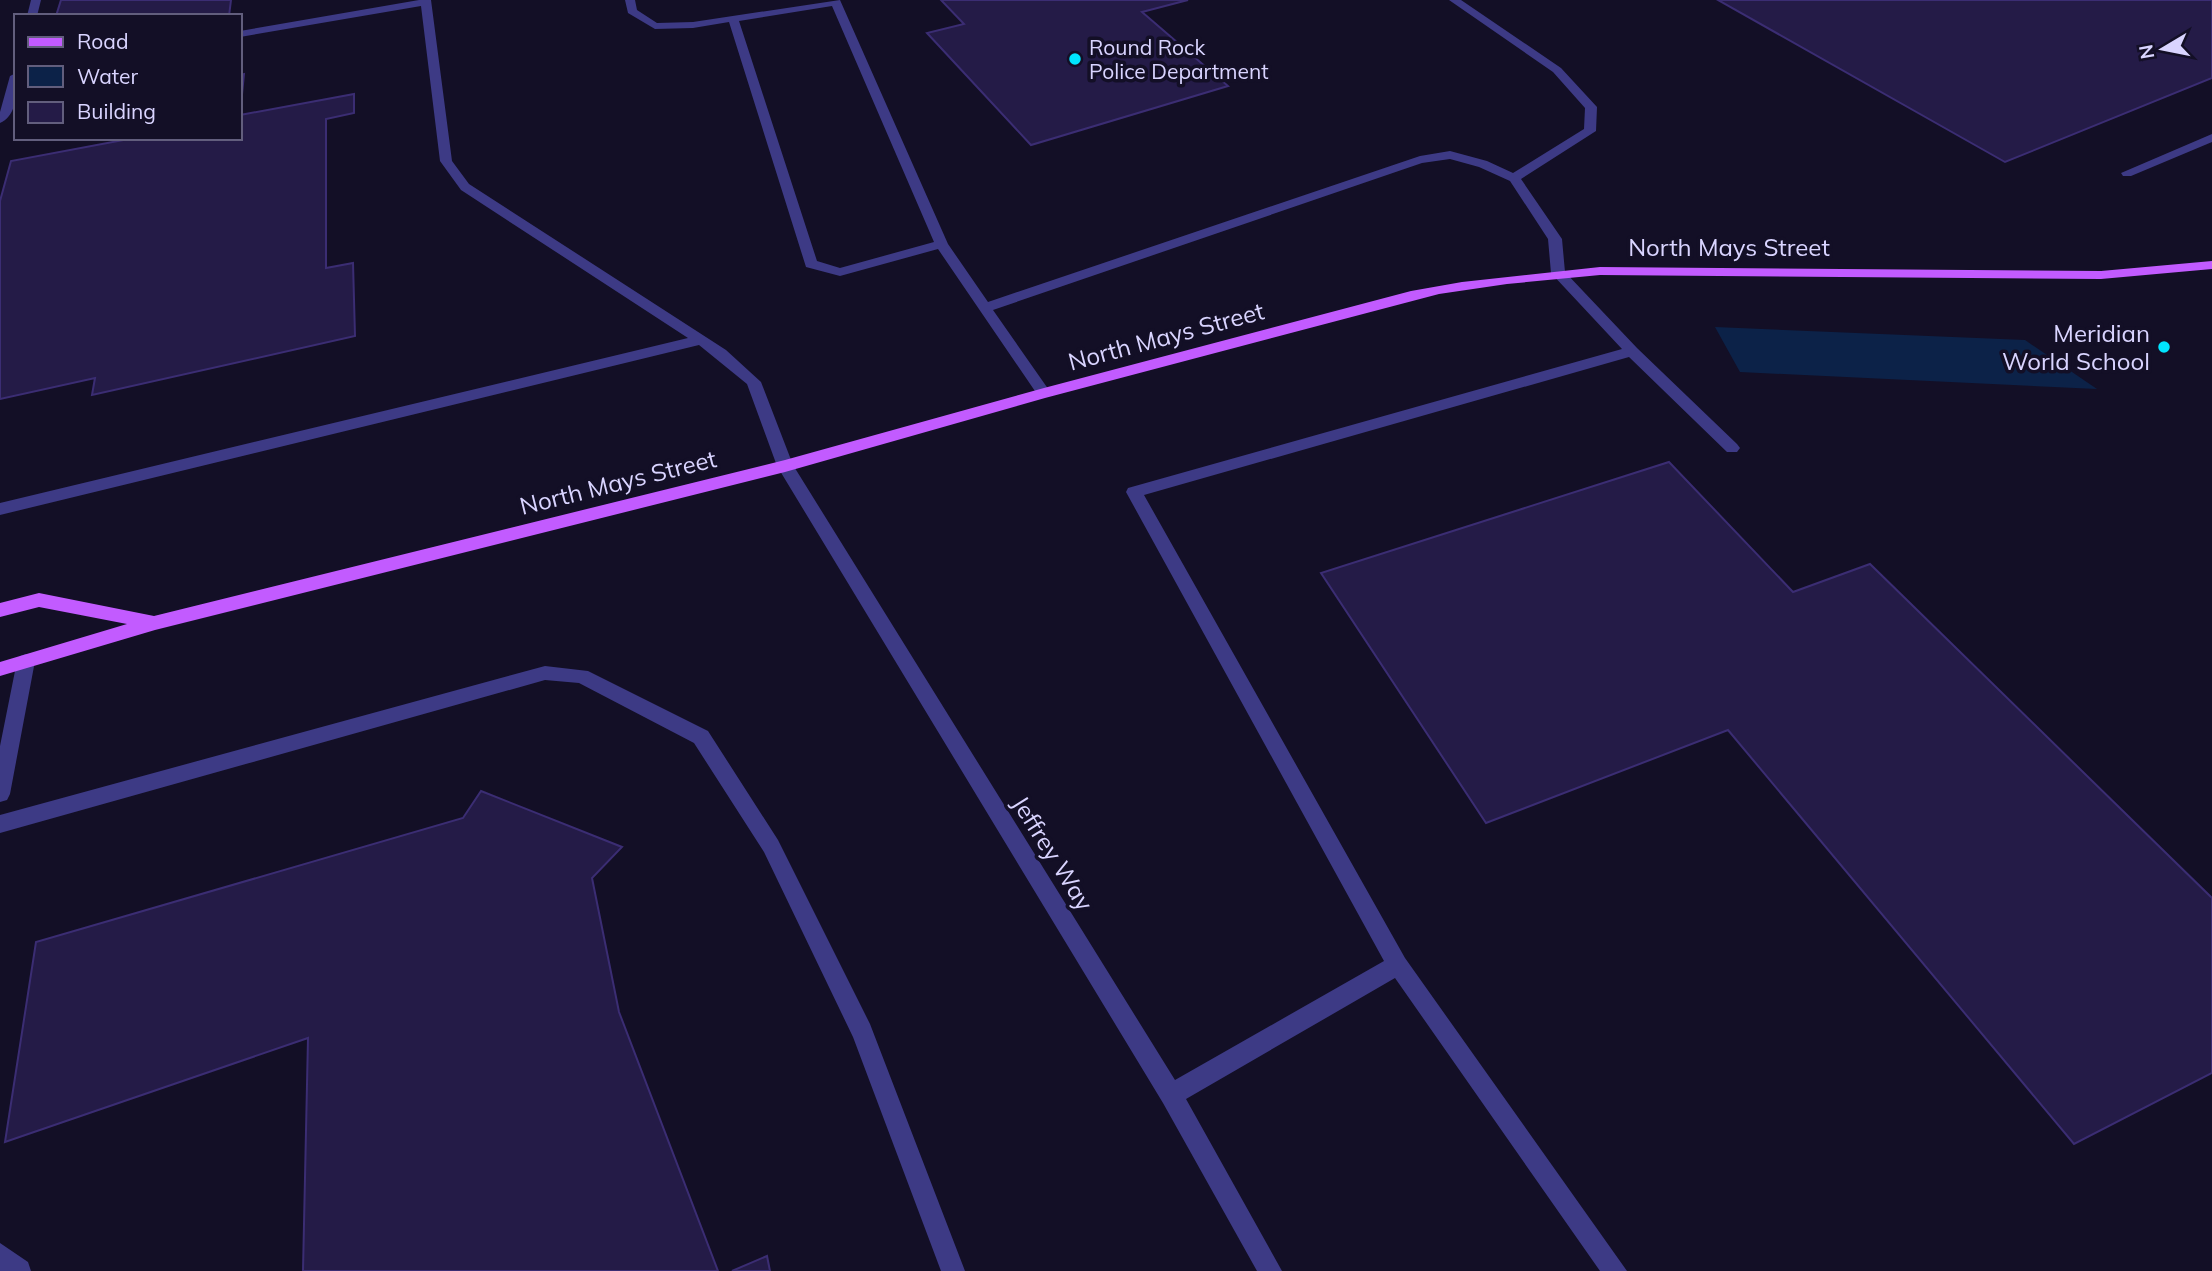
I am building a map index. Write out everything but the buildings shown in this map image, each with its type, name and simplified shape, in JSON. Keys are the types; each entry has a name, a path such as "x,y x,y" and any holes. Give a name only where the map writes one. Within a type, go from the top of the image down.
{"main road":[{"name":"North Mays Street","path":"0,669 155,623 785,466 1044,393 1416,294 1473,283 1558,273 1614,271 2101,275 2212,265"},
{"name":"North Mays Street","path":"0,610 38,600 155,623"}],"street":[{"path":"630,0 632,11 655,26 693,24 835,1 941,244 1044,393"},
{"path":"1454,0 1557,70 1591,107 1590,131 1514,178"},
{"path":"242,34 426,1"},
{"name":"Jeffrey Way","path":"426,1 446,161 464,187 721,353 754,382 785,466 1171,1096 1270,1271"},
{"path":"733,18 811,264 840,272 941,244"},
{"path":"0,119 6,112 14,82"},
{"path":"2127,173 2212,138"},
{"path":"987,307 1420,160 1450,155 1483,164 1514,178 1555,239 1558,273 1632,351 1732,448"},
{"path":"0,509 701,340"},
{"path":"1615,1271 1398,965 1134,492 1632,351"},
{"path":"0,794 26,662"},
{"path":"0,824 545,673 582,676 701,737 771,846 862,1031 953,1271"},
{"path":"1171,1096 1398,965"},
{"path":"0,1255 19,1271"}],"water":[{"path":"1715,327 2025,340 2097,389 1740,372"}],"place":[{"name":"Round Rock Police Department","path":"1075,59"},
{"name":"Meridian World School","path":"2164,347"}]}
